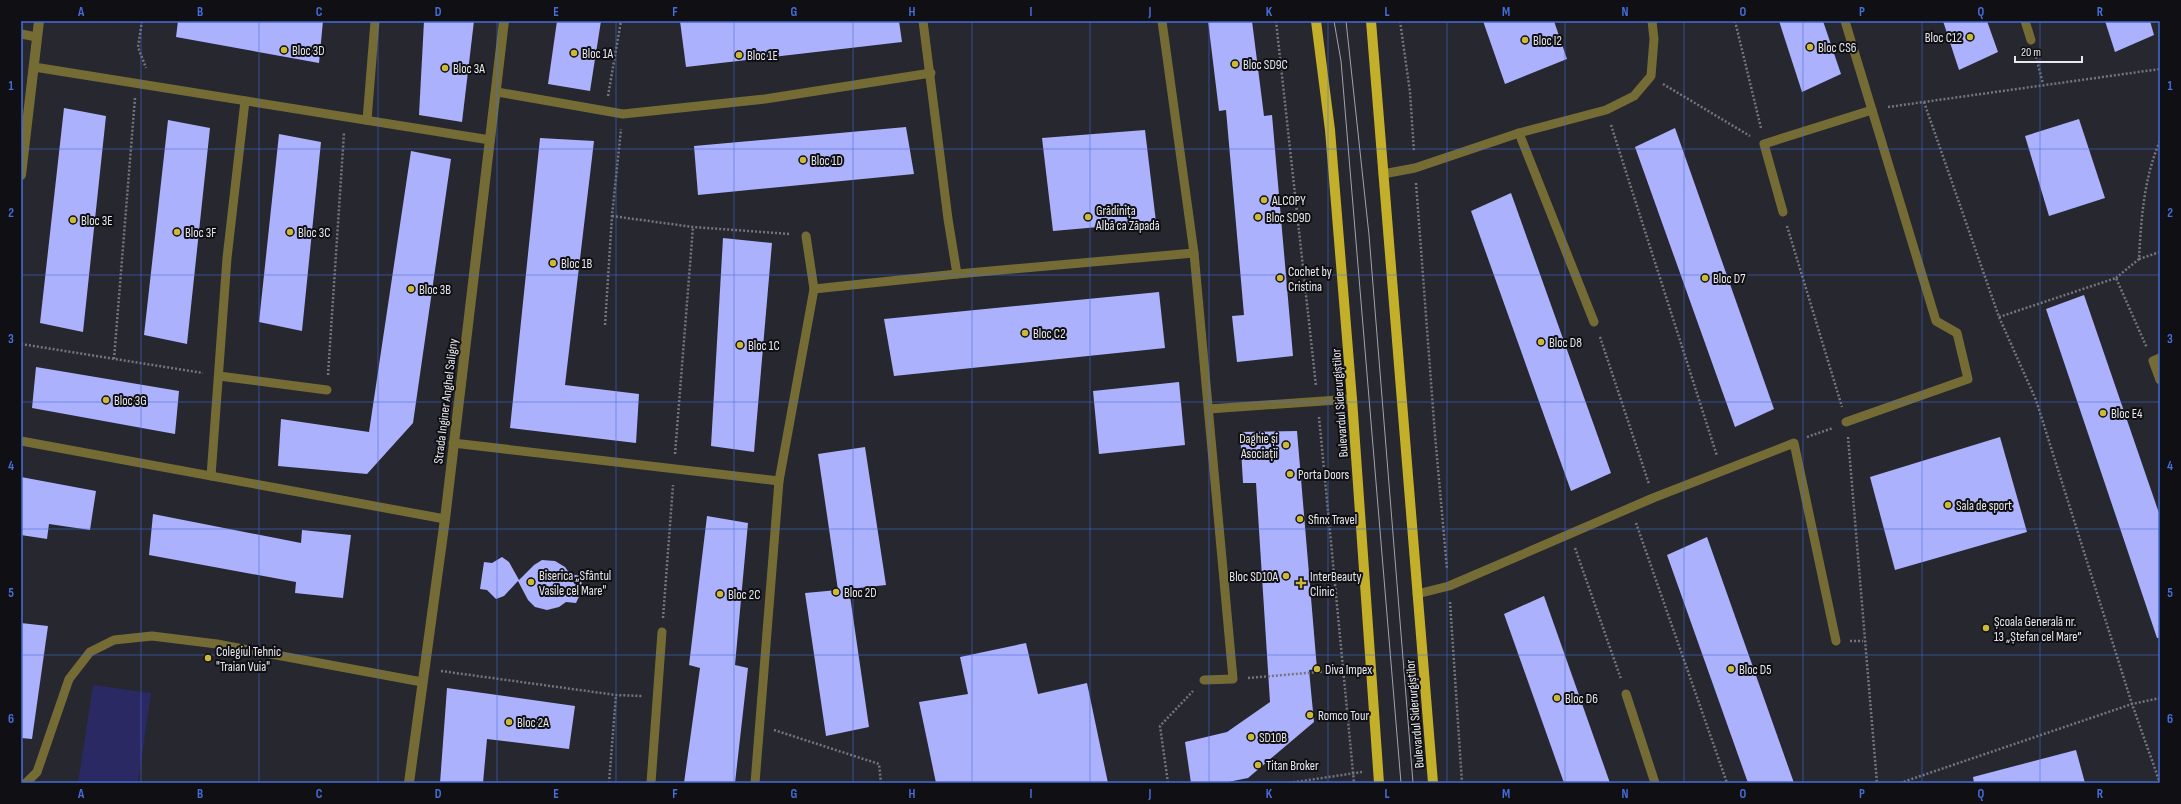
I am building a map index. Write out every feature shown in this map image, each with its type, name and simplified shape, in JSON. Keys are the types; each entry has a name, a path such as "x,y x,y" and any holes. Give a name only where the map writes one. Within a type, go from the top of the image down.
{"main road":[{"name":"Bulevardul Siderurgiștilor","path":"1316,21 1330,130 1352,399 1379,783"},
{"name":"Bulevardul Siderurgiștilor","path":"1371,21 1417,594 1434,783"}],"street":[{"path":"21,175 39,21"},
{"name":"Strada Inginer Anghel Saligny","path":"409,783 444,519 504,21"}],"lane":[{"path":"367,120 375,21"},
{"path":"923,21 931,73 948,219 958,274"},
{"path":"1162,21 1194,253 1233,679 1204,680"},
{"path":"1384,174 1415,168 1519,133 1606,110 1634,96 1651,76 1654,39 1652,21"},
{"path":"1845,21 1936,321 1957,333 1968,379 1846,422"},
{"path":"2025,21 2032,40"},
{"path":"21,34 37,37"},
{"path":"34,67 490,140"},
{"path":"496,92 623,114 765,99 931,73"},
{"path":"211,476 227,258 245,101"},
{"path":"1783,212 1764,144 1872,110"},
{"path":"1519,133 1594,322"},
{"path":"755,783 779,481 814,289 806,236"},
{"path":"814,289 958,274 1194,253"},
{"path":"2156,359 2160,380"},
{"path":"219,376 327,390"},
{"path":"1209,409 1352,399"},
{"path":"21,442 444,519"},
{"path":"453,442 779,481"},
{"path":"1417,594 1449,586 1722,469 1794,443 1836,640"},
{"path":"651,783 656,697 662,632"},
{"path":"26,783 37,772 69,679 90,652 114,640 152,636 217,644 422,682"},
{"path":"1626,694 1655,783"}],"path":[{"path":"142,21 138,47 153,86"},
{"path":"606,110 621,21"},
{"path":"1400,21 1410,92 1435,435 1449,586 1462,783"},
{"path":"1735,21 1764,144"},
{"path":"2032,40 2044,84"},
{"path":"1872,110 2160,68"},
{"path":"1651,76 1764,144"},
{"path":"114,359 137,83"},
{"path":"1924,102 1999,317 2036,400 2132,704 2160,783"},
{"path":"1606,110 1722,469"},
{"path":"605,325 612,216 623,114"},
{"path":"327,390 345,116"},
{"path":"2139,259 2140,229 2152,159 2160,140"},
{"path":"1783,212 1846,422 1877,783"},
{"path":"612,216 693,227 806,236"},
{"path":"662,632 693,227"},
{"path":"1999,317 2116,278 2139,259 2160,252"},
{"path":"2116,278 2156,359"},
{"path":"1594,322 1653,498"},
{"path":"21,344 219,376"},
{"path":"1794,443 1846,422"},
{"path":"1630,508 1727,783"},
{"path":"1570,533 1626,694"},
{"path":"1233,679 1370,668"},
{"path":"424,669 616,695 656,697"},
{"path":"1168,783 1160,726 1204,680"},
{"path":"609,783 616,695"},
{"path":"1900,783 2132,704 2160,698"},
{"path":"760,725 879,764 881,783"},
{"path":"1289,783 1378,770"}],"shaded area":[{"path":"93,685 151,693 138,783 78,783"}],"building":[{"name":"Bloc 3D","path":"178,21 323,21 319,63 176,37"},
{"name":"Bloc 3A","path":"424,21 474,21 462,122 419,115"},
{"name":"Bloc 1A","path":"557,21 601,21 590,91 548,84"},
{"name":"Bloc 1E","path":"680,21 899,21 902,42 686,67"},
{"name":"Bloc SD9D","path":"1208,21 1252,21 1264,116 1272,115 1293,356 1237,362 1232,316 1244,315 1226,110 1219,111"},
{"name":"Bloc I2","path":"1483,21 1554,21 1567,59 1505,84"},
{"name":"Bloc CS6","path":"1779,21 1823,21 1841,74 1802,92"},
{"name":"Bloc C12","path":"1943,21 1987,21 1998,52 1959,70"},
{"path":"2105,21 2150,21 2154,35 2115,52"},
{"name":"Bloc 3E","path":"64,108 106,116 83,332 40,323"},
{"path":"2079,119 2105,198 2049,216 2025,136"},
{"name":"Bloc 3F","path":"168,120 210,128 187,344 144,335"},
{"name":"Bloc 1D","path":"906,127 914,174 698,195 694,146"},
{"name":"Bloc D7","path":"1675,128 1774,409 1735,427 1635,147"},
{"path":"1145,130 1156,222 1053,231 1042,138"},
{"name":"Bloc 3C","path":"279,134 321,142 302,331 259,322"},
{"name":"Bloc 1B","path":"540,138 594,141 565,385 639,394 636,443 510,428"},
{"name":"Bloc 3B","path":"411,151 451,159 413,423 367,474 278,466 281,419 369,432"},
{"name":"Bloc D8","path":"1511,193 1611,473 1571,491 1471,211"},
{"name":"Bloc 1C","path":"723,238 772,243 754,452 711,446"},
{"name":"Bloc C2","path":"1159,292 1165,348 894,376 884,319"},
{"name":"Bloc E4","path":"2084,295 2160,516 2160,638 2157,638 2046,309"},
{"name":"Bloc 3G","path":"36,367 179,391 175,434 32,408"},
{"path":"1179,382 1185,445 1099,454 1093,391"},
{"name":"Bloc SD10A","path":"1297,431 1317,669 1309,670 1314,722 1248,778 1223,783 1191,783 1185,742 1227,732 1270,702 1256,483 1243,483 1240,432"},
{"name":"Sala de sport","path":"2000,437 2027,532 1895,570 1870,477"},
{"name":"Bloc 2D","path":"865,447 886,585 849,589 869,727 826,736 805,593 838,590 818,454"},
{"path":"21,477 96,491 90,530 49,524 47,539 21,535"},
{"path":"153,514 301,543 302,530 351,535 343,598 295,593 296,582 149,555"},
{"name":"Bloc 2C","path":"707,516 748,523 735,665 748,668 735,783 684,783 700,668 689,665"},
{"name":"Bloc D5","path":"1707,537 1794,783 1748,783 1667,555"},
{"name":"Biserica „Sfântul Vasile cel Mare\"","path":"502,557 509,562 519,580 534,565 542,560 555,561 565,567 570,574 581,576 582,590 576,603 566,602 559,607 547,610 535,607 528,600 518,581 504,596 496,599 487,590 480,589 484,562 492,563"},
{"name":"Bloc D6","path":"1544,596 1610,783 1564,783 1504,614"},
{"path":"21,623 48,626 32,739 21,738"},
{"path":"1026,643 1038,694 1087,683 1108,783 936,783 919,702 968,694 960,657"},
{"name":"Bloc 2A","path":"447,688 575,706 569,749 487,739 483,783 440,783"},
{"path":"2076,750 2085,783 1974,783 1973,777"}],"tram line":[{"path":"1334,21 1341,61 1401,783"},
{"path":"1346,21 1369,235 1413,783"}],"place":[{"name":"Bloc C12","path":"1970,37"},
{"name":"Bloc I2","path":"1525,40"},
{"name":"Bloc CS6","path":"1810,47"},
{"name":"Bloc 3D","path":"284,50"},
{"name":"Bloc 1A","path":"574,53"},
{"name":"Bloc 1E","path":"739,55"},
{"name":"Bloc SD9C","path":"1235,64"},
{"name":"Bloc 3A","path":"445,68"},
{"name":"Bloc 1D","path":"803,160"},
{"name":"ALCOPY","path":"1264,200"},
{"name":"Grădinița Albă ca Zăpadă","path":"1088,217"},
{"name":"Bloc SD9D","path":"1258,217"},
{"name":"Bloc 3E","path":"73,220"},
{"name":"Bloc 3F","path":"177,232"},
{"name":"Bloc 3C","path":"290,232"},
{"name":"Bloc 1B","path":"553,263"},
{"name":"Cochet by Cristina","path":"1280,278"},
{"name":"Bloc D7","path":"1705,278"},
{"name":"Bloc 3B","path":"411,289"},
{"name":"Bloc C2","path":"1025,333"},
{"name":"Bloc D8","path":"1541,342"},
{"name":"Bloc 1C","path":"740,345"},
{"name":"Bloc 3G","path":"106,400"},
{"name":"Bloc E4","path":"2103,413"},
{"name":"Daghie și Asociații","path":"1286,445"},
{"name":"Porta Doors","path":"1290,474"},
{"name":"Sala de sport","path":"1948,505"},
{"name":"Sfinx Travel","path":"1300,519"},
{"name":"Bloc SD10A","path":"1286,576"},
{"name":"Biserica „Sfântul Vasile cel Mare\"","path":"531,582"},
{"name":"InterBeauty Clinic","path":"1301,583"},
{"name":"Bloc 2D","path":"836,592"},
{"name":"Bloc 2C","path":"720,594"},
{"name":"Școala Generală nr. 13 „Ștefan cel Mare”","path":"1986,628"},
{"name":"Colegiul Tehnic \"Traian Vuia\"","path":"208,658"},
{"name":"Diva Impex","path":"1317,669"},
{"name":"Bloc D5","path":"1731,669"},
{"name":"Bloc D6","path":"1557,698"},
{"name":"Romco Tour","path":"1310,715"},
{"name":"Bloc 2A","path":"509,722"},
{"name":"SD10B","path":"1251,737"},
{"name":"Titan Broker","path":"1258,765"}]}
